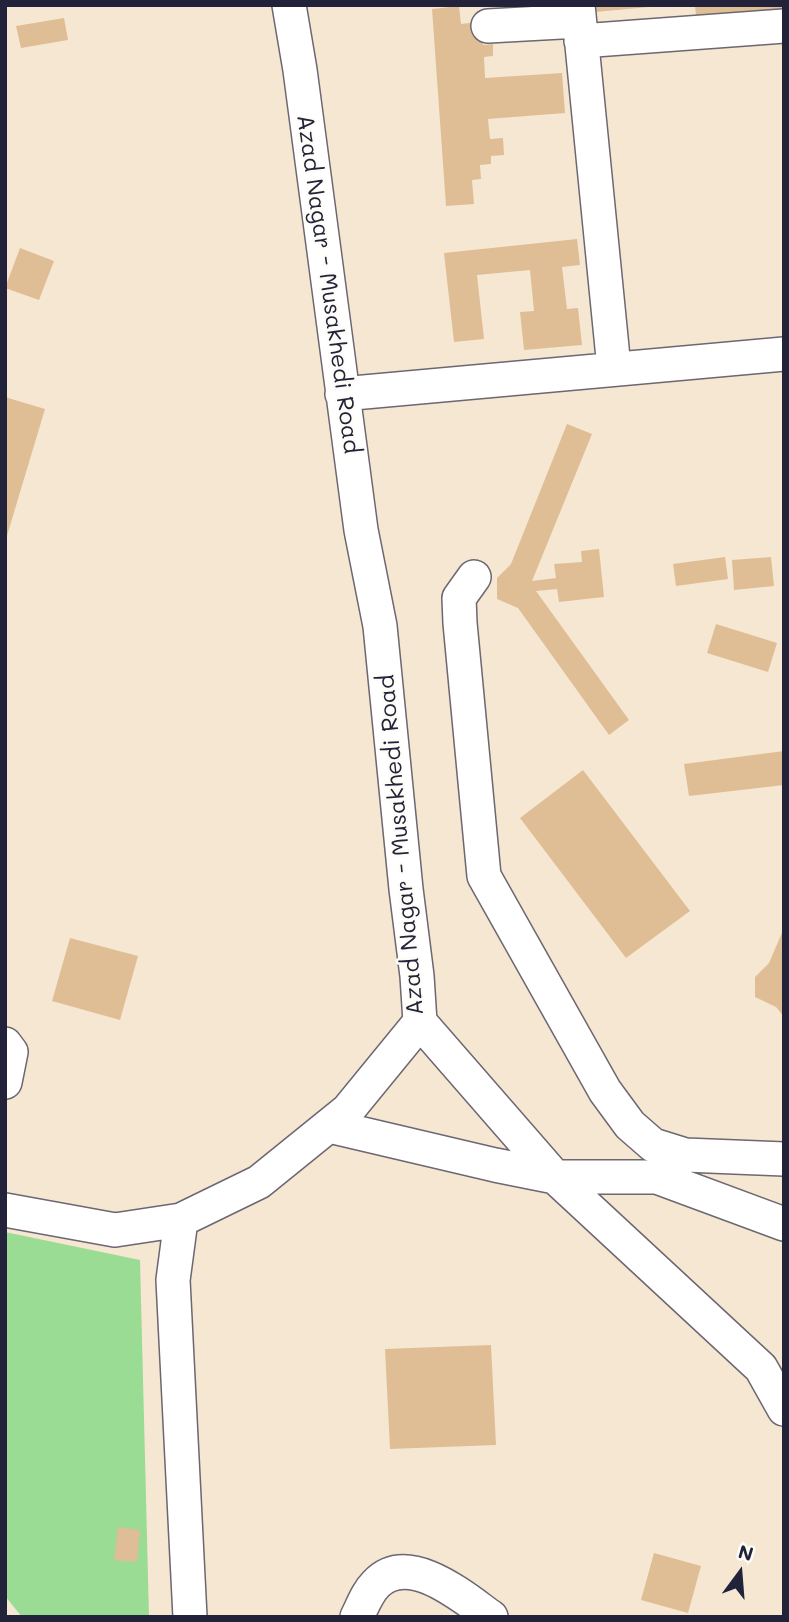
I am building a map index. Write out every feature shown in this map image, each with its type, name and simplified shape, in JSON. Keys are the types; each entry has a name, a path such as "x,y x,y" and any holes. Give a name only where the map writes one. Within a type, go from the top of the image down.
{"street":[{"name":"Azad Nagar - Musakhedi Road","path":"5,1210 115,1230 181,1220 259,1182 329,1126 348,1110 420,1022 418,976 406,888 380,626 360,530 289,5"},
{"path":"579,22 614,368"},
{"path":"488,26 579,22 784,26"},
{"path":"342,394 784,354"},
{"path":"474,577 459,598 484,876 606,1091 630,1125 653,1145 658,1162 784,1224"},
{"path":"420,1022 555,1177 761,1368 784,1409"},
{"path":"5,1044 10,1052 5,1083"},
{"path":"329,1126 555,1177 658,1162 685,1154 784,1159"},
{"path":"181,1220 173,1280 190,1617"},
{"path":"357,1617 369,1593 378,1582 393,1572 425,1576 447,1586 491,1617"}],"green space":[{"path":"5,1232 140,1260 149,1617 22,1617 5,1596"}],"building":[{"path":"594,5 649,5 649,7 595,12"},
{"path":"695,5 784,5 784,19 697,27"},
{"path":"459,6 461,24 481,26 483,45 493,44 493,56 484,57 485,78 562,73 565,113 488,119 490,139 503,138 504,155 491,156 491,164 480,165 481,179 472,180 474,204 446,206 432,9"},
{"path":"64,18 68,40 21,48 16,26"},
{"path":"577,239 580,265 562,267 567,309 578,308 582,345 524,350 520,312 534,311 530,270 477,275 484,339 454,342 444,253"},
{"path":"20,248 54,261 39,300 5,288"},
{"path":"5,397 45,409 6,539 5,539"},
{"path":"567,424 592,434 532,581 556,578 554,564 582,562 581,551 599,549 604,597 559,602 557,589 536,591 629,720 609,735 518,608 497,599 497,578 511,564"},
{"path":"725,557 728,579 676,586 673,564"},
{"path":"771,557 774,586 734,590 732,560"},
{"path":"716,624 777,643 768,672 707,653"},
{"path":"784,751 784,785 689,796 684,764"},
{"path":"583,770 690,911 626,958 520,818"},
{"path":"784,928 784,1017 776,1007 755,997 755,977 769,963"},
{"path":"70,938 138,956 120,1020 52,1001"},
{"path":"491,1345 496,1445 390,1449 385,1349"},
{"path":"118,1527 140,1530 137,1562 114,1560"},
{"path":"654,1553 701,1566 688,1613 641,1600"}]}
